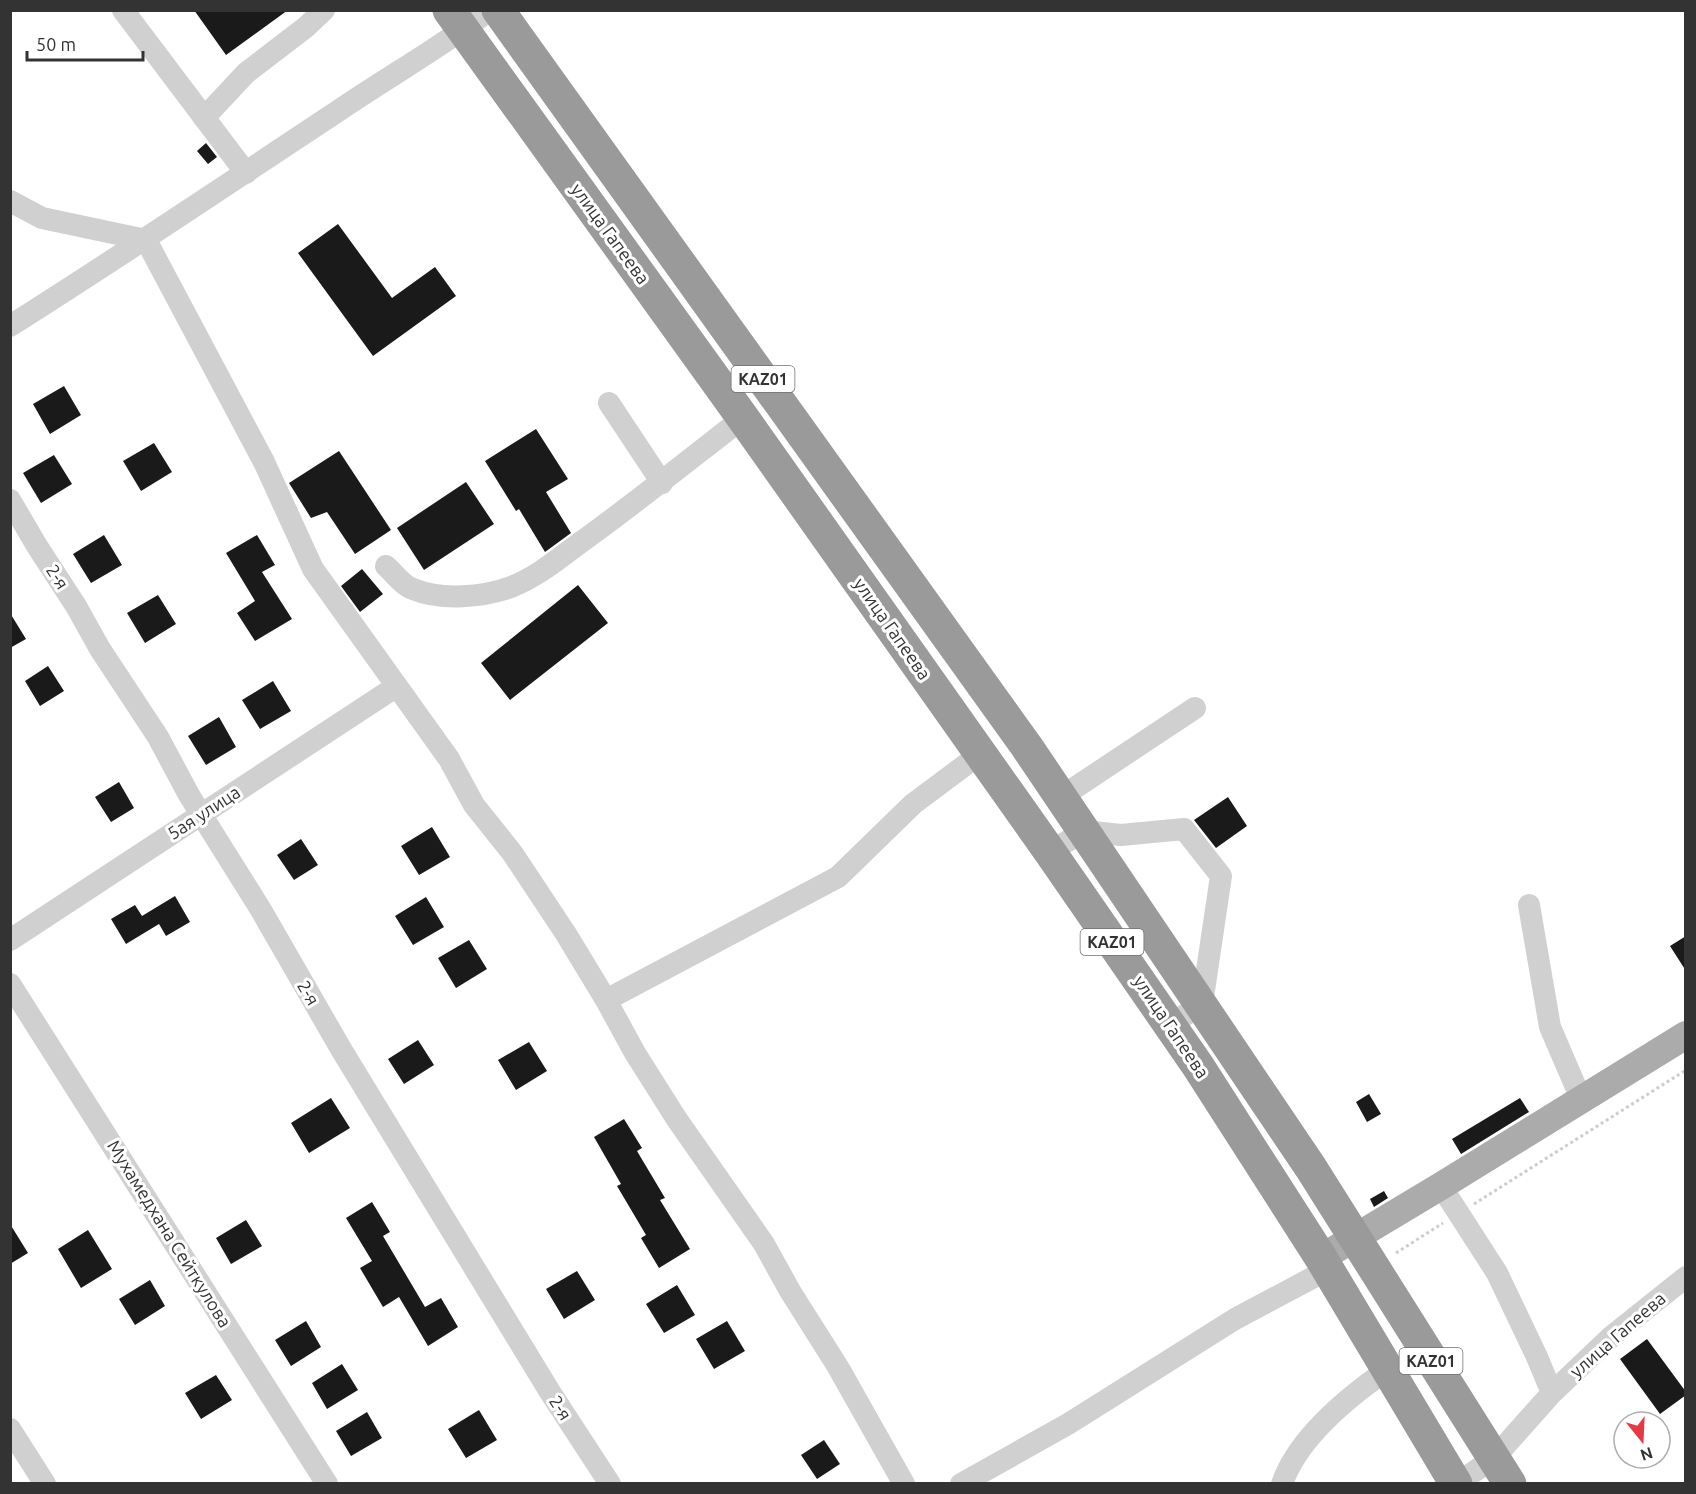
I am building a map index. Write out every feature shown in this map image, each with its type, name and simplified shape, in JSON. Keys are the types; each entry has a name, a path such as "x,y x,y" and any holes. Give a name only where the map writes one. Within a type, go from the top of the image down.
{"highway":[{"name":"KАZ01","path":"498,10 1027,747 1311,1168 1502,1471"},
{"name":"улица Гапеева","path":"456,21 743,418 1170,1025 1324,1264 1456,1483"}],"main road":[{"path":"1324,1264 1354,1237 1686,1035"}],"street":[{"path":"123,10 246,173"},
{"path":"204,118 246,73 306,27 324,10"},
{"path":"10,326 146,240 340,109 456,21 490,10"},
{"path":"10,201 42,218 146,240"},
{"path":"146,240 264,462 313,569 449,759 474,805 513,854 566,934 635,1053 676,1118 764,1244 790,1291 838,1367 904,1484"},
{"path":"609,403 662,483"},
{"path":"386,566 411,589 432,595 480,594 510,587 542,572 662,483 743,418"},
{"name":"2-я","path":"10,500 76,606 100,650 158,737 201,815 261,910 341,1049 531,1362 610,1484"},
{"name":"5ая улица","path":"10,940 397,686"},
{"path":"1061,797 1195,708"},
{"path":"606,1000 838,877 913,804 980,754"},
{"path":"1050,852 1084,831 1121,835 1184,829 1221,876 1202,1004 1170,1025"},
{"path":"1529,905 1550,1027 1581,1099"},
{"name":"Мухамедхана Сейткулова","path":"10,984 327,1484"},
{"name":"улица Гапеева","path":"1441,1186 1497,1273 1552,1393"},
{"path":"961,1484 1068,1424 1324,1264"},
{"name":"улица Гапеева","path":"1456,1483 1502,1471 1552,1393 1612,1336 1685,1279"},
{"path":"1282,1484 1295,1457 1310,1438 1355,1392 1388,1371"},
{"path":"10,1429 45,1484"}],"path":[{"path":"1466,1209 1686,1070"},
{"path":"1396,1253 1446,1221"}],"building":[{"path":"194,10 288,10 226,55"},
{"path":"206,143 217,157 208,164 197,151"},
{"path":"338,224 392,298 435,267 456,296 373,356 298,253"},
{"path":"64,386 81,415 50,434 33,404"},
{"path":"536,429 568,479 546,492 571,533 545,552 519,509 516,511 485,461"},
{"path":"154,443 172,472 141,491 123,461"},
{"path":"339,451 391,530 355,554 327,512 311,518 289,483"},
{"path":"54,455 72,484 41,503 23,473"},
{"path":"466,482 494,524 424,570 397,528"},
{"path":"104,535 122,565 91,583 73,554"},
{"path":"257,535 275,565 262,572 292,619 255,641 237,613 255,601 226,553"},
{"path":"362,569 383,594 360,612 341,586"},
{"path":"578,585 608,623 510,700 481,663"},
{"path":"158,595 176,624 145,643 127,613"},
{"path":"10,613 26,639 10,648"},
{"path":"48,666 64,691 40,706 25,681"},
{"path":"273,681 291,711 260,729 242,700"},
{"path":"219,717 236,747 206,765 188,736"},
{"path":"119,782 134,808 111,822 95,797"},
{"path":"1228,797 1247,826 1216,848 1194,820"},
{"path":"432,827 450,857 419,875 401,846"},
{"path":"301,839 318,865 294,880 277,855"},
{"path":"175,896 190,922 166,936 159,924 126,944 111,919 135,905 142,916"},
{"path":"426,897 444,927 413,945 395,916"},
{"path":"1686,936 1686,971 1670,946"},
{"path":"469,940 487,969 456,988 438,958"},
{"path":"418,1040 434,1065 404,1084 388,1059"},
{"path":"529,1042 547,1071 516,1090 498,1060"},
{"path":"1369,1094 1381,1114 1367,1122 1356,1102"},
{"path":"331,1098 350,1128 309,1153 291,1123"},
{"path":"1520,1098 1529,1112 1461,1154 1452,1139"},
{"path":"624,1119 642,1148 637,1151 665,1198 660,1200 690,1249 659,1268 641,1238 646,1235 617,1186 621,1184 594,1137"},
{"path":"1384,1191 1388,1198 1374,1207 1370,1199"},
{"path":"372,1202 390,1232 383,1236 425,1307 441,1298 458,1327 428,1346 399,1297 383,1307 360,1268 372,1261 346,1218"},
{"path":"246,1220 262,1246 231,1264 216,1238"},
{"path":"10,1224 28,1253 10,1264"},
{"path":"88,1230 112,1269 81,1288 58,1249"},
{"path":"577,1271 595,1300 564,1319 546,1289"},
{"path":"150,1280 165,1306 135,1325 119,1299"},
{"path":"677,1285 695,1315 664,1333 646,1304"},
{"path":"306,1321 321,1347 291,1366 275,1340"},
{"path":"727,1321 745,1351 714,1369 696,1339"},
{"path":"1647,1339 1686,1395 1665,1410 1657,1410 1620,1359"},
{"path":"342,1364 358,1390 327,1409 312,1383"},
{"path":"216,1375 232,1400 201,1419 185,1393"},
{"path":"479,1410 497,1440 466,1458 448,1429"},
{"path":"367,1412 382,1438 351,1456 336,1431"},
{"path":"824,1440 840,1464 817,1479 801,1455"}]}
